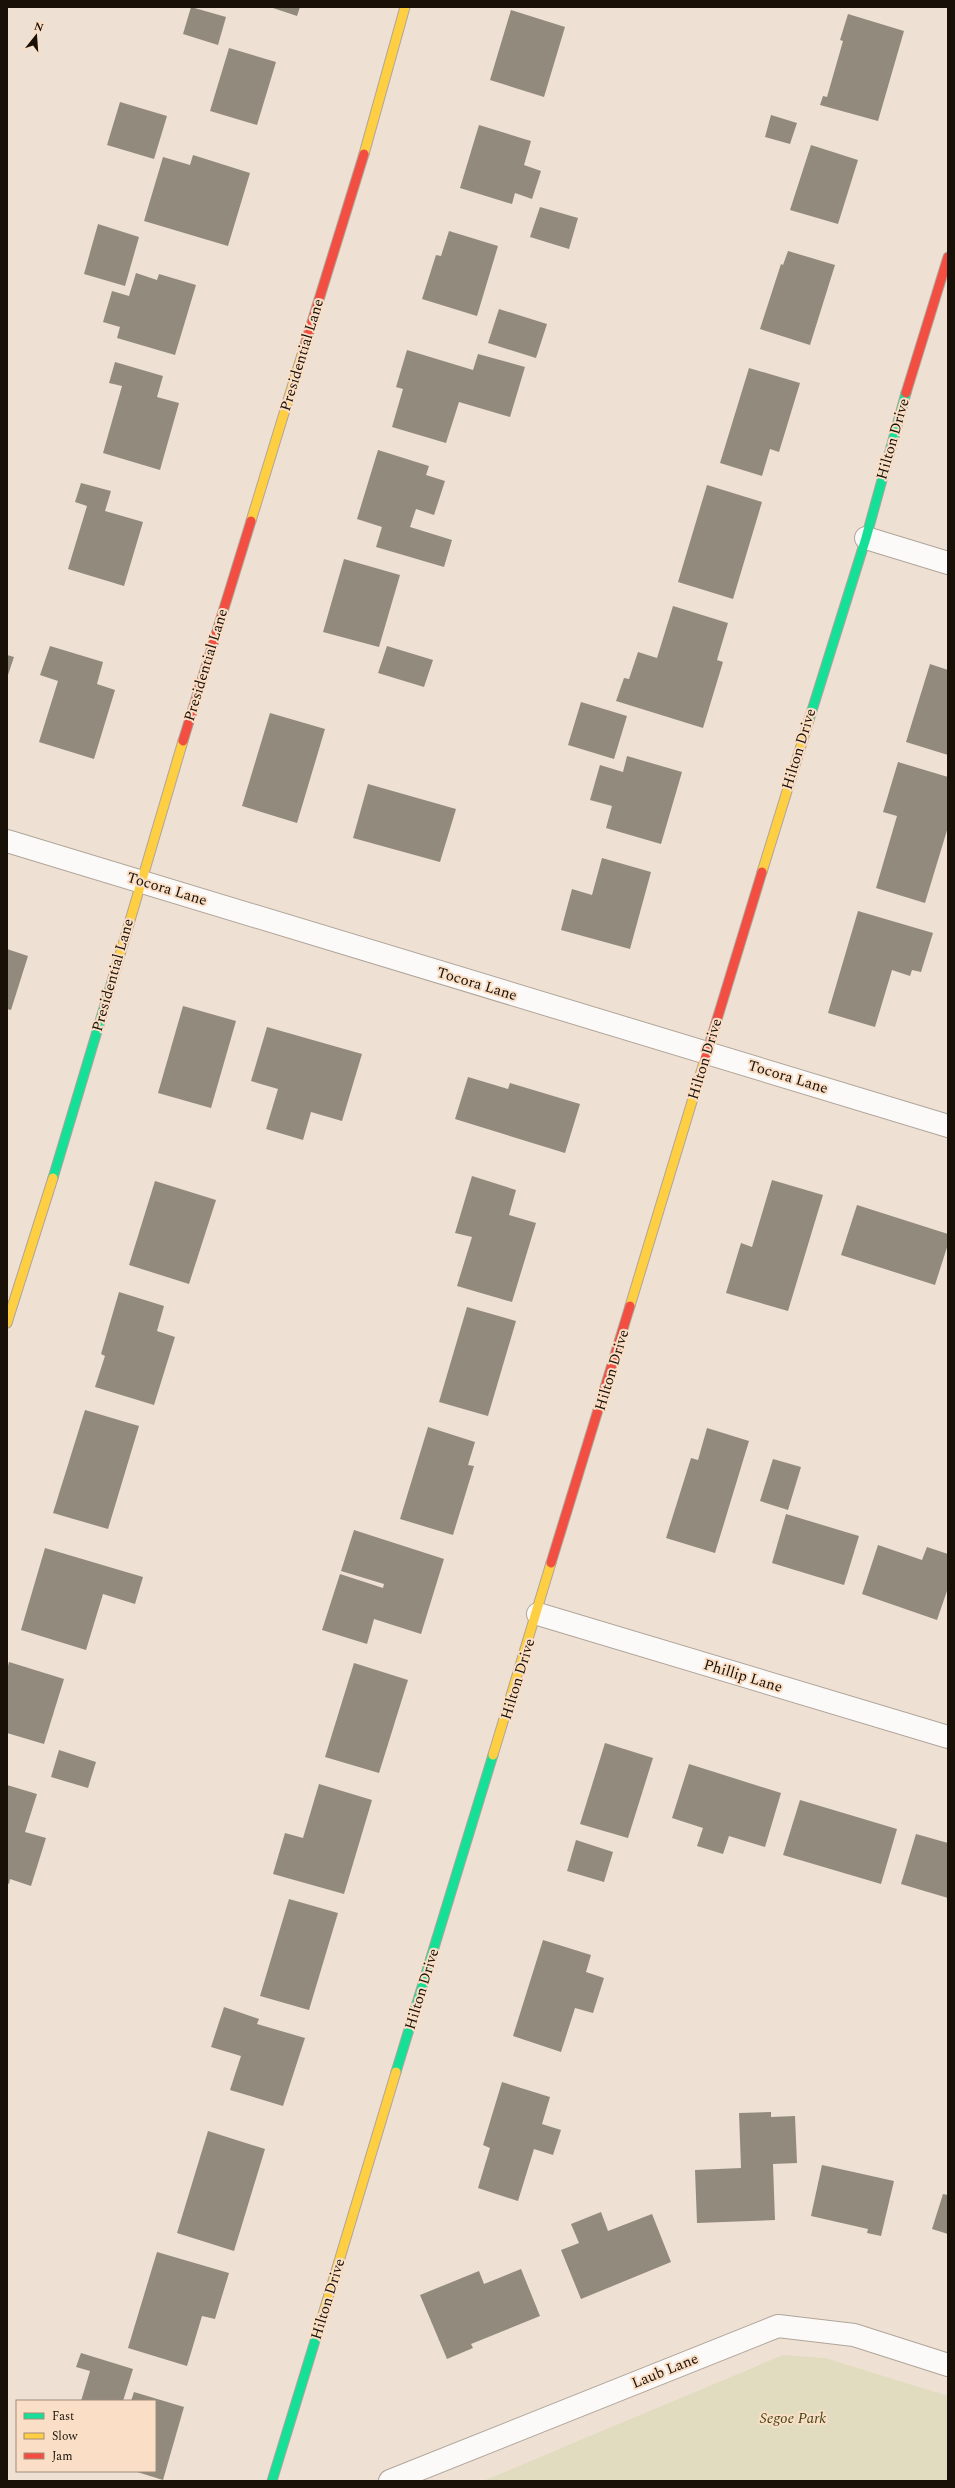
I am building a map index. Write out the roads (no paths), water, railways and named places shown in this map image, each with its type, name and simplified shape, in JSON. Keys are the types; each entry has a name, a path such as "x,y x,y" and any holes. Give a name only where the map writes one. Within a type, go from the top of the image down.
{"street":[{"name":"Presidential Lane","path":"7,1323 89,1063 140,881 358,174 405,7"},
{"name":"Hilton Drive","path":"272,2481 866,538 911,375 948,257"},
{"path":"866,538 948,563"},
{"name":"Tocora Lane","path":"7,840 310,934 708,1052 948,1126"},
{"name":"Phillip Lane","path":"538,1614 948,1737"},
{"name":"Laub Lane","path":"390,2481 778,2326 854,2335 948,2365"}],"park label":[{"name":"Segoe Park","path":"793,2418"}]}
